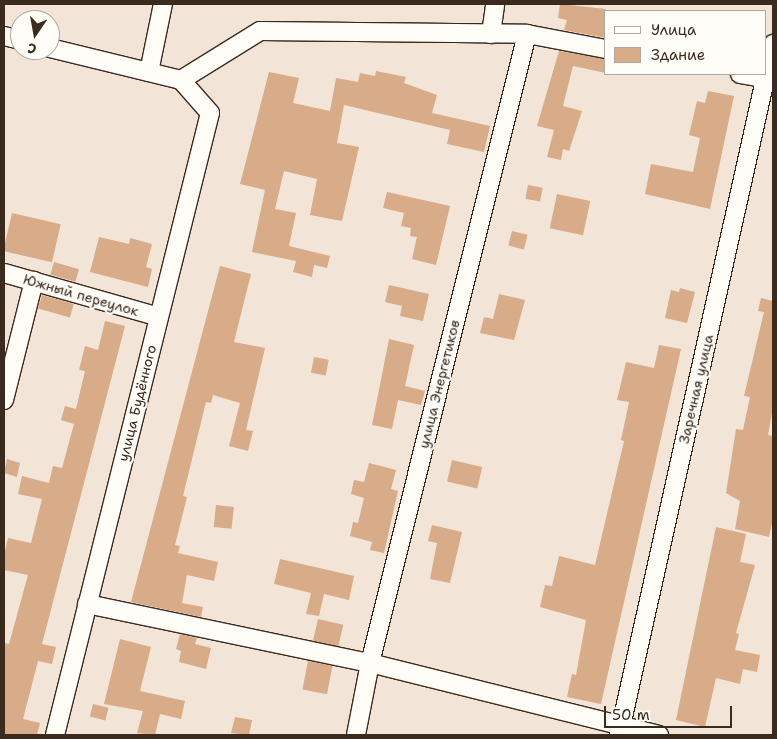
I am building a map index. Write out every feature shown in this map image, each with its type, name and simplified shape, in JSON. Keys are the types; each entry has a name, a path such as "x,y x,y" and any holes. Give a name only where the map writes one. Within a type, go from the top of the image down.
{"street":[{"path":"148,72 164,4"},
{"path":"490,34 496,4"},
{"path":"60,50 181,80 260,31 527,34 604,49"},
{"name":"улица Энергетиков","path":"356,735 370,663 527,34"},
{"name":"Заречная улица","path":"620,731 769,79 773,44"},
{"path":"746,75 769,79"},
{"name":"улица Будённого","path":"55,735 210,113 181,80"},
{"name":"Южный переулок","path":"4,273 159,317"},
{"path":"4,400 34,282"},
{"path":"87,604 370,663 620,731 659,735"}],"building":[{"path":"560,4 606,9 604,10 604,38 564,30 567,20 558,18"},
{"path":"559,51 604,59 604,73 573,66 563,106 582,111 569,151 563,149 561,160 547,157 554,130 537,126"},
{"path":"376,71 406,77 404,83 437,95 432,113 490,126 484,152 447,144 450,130 344,105 337,143 359,147 342,221 310,215 317,179 284,171 275,209 296,213 289,246 330,256 327,268 314,265 312,277 293,272 296,261 252,252 265,190 240,184 269,72 299,78 293,103 330,111 336,78 358,82 360,73 375,76"},
{"path":"708,91 734,96 710,209 645,194 651,164 693,172 700,138 689,135 697,101 705,103"},
{"path":"528,185 543,188 540,202 525,199"},
{"path":"387,192 450,206 436,265 412,259 417,237 410,236 411,228 401,226 404,213 383,208"},
{"path":"557,194 590,201 583,235 550,228"},
{"path":"12,213 61,224 52,262 4,251"},
{"path":"512,231 528,235 524,249 508,246"},
{"path":"99,237 129,244 130,238 152,244 146,267 152,269 148,287 90,272"},
{"path":"54,262 79,269 75,282 50,274"},
{"path":"220,266 251,274 234,342 265,348 246,430 253,431 248,451 229,446 240,403 213,395 211,403 206,402 183,496 187,497 175,545 180,546 178,553 218,562 214,581 187,575 182,603 203,607 201,617 131,602"},
{"path":"389,285 429,294 423,321 400,316 402,306 385,302"},
{"path":"680,288 695,292 687,323 665,318 671,290 679,292"},
{"path":"499,294 525,300 514,340 480,333 484,317 493,319"},
{"path":"42,295 74,304 70,318 38,308"},
{"path":"761,298 773,301 773,408 768,435 773,436 773,519 769,537 735,529 740,501 726,493 736,429 743,430 750,397 744,396 764,312 758,311"},
{"path":"105,321 125,326 42,644 56,647 52,664 38,661 23,719 40,723 37,735 4,735 4,643 9,644 28,575 4,570 4,556 8,538 31,543 42,499 18,494 22,476 49,483 53,466 62,468 74,424 61,420 65,406 76,409 85,371 79,370 85,346 98,350"},
{"path":"389,339 414,345 405,386 425,391 421,405 398,400 392,429 372,425"},
{"path":"659,345 681,349 601,704 567,697 572,674 576,675 586,620 540,607 545,585 552,586 559,556 595,565 624,441 621,440 629,402 617,400 626,362 654,368"},
{"path":"314,357 329,360 326,376 311,373"},
{"path":"7,459 20,463 17,477 4,473"},
{"path":"452,460 482,467 477,488 447,481"},
{"path":"369,463 396,470 391,489 398,491 384,553 370,550 372,542 350,536 353,522 358,523 364,498 351,494 354,480 364,482"},
{"path":"216,505 234,507 232,529 214,527"},
{"path":"432,525 462,532 450,583 430,579 437,543 428,541"},
{"path":"716,527 746,534 740,562 755,565 736,633 739,634 735,650 760,655 757,672 743,669 740,684 716,678 705,727 676,720"},
{"path":"280,559 354,576 349,600 324,594 319,616 306,614 311,593 274,584"},
{"path":"318,619 343,625 338,646 313,640"},
{"path":"180,634 197,638 195,644 211,648 206,669 179,662 181,651 176,649"},
{"path":"120,639 151,647 140,691 185,701 181,719 160,714 155,735 137,733 143,711 104,704"},
{"path":"308,661 333,666 327,694 302,689"},
{"path":"93,704 109,708 105,720 90,717"},
{"path":"235,717 252,720 249,735 231,733"}]}
